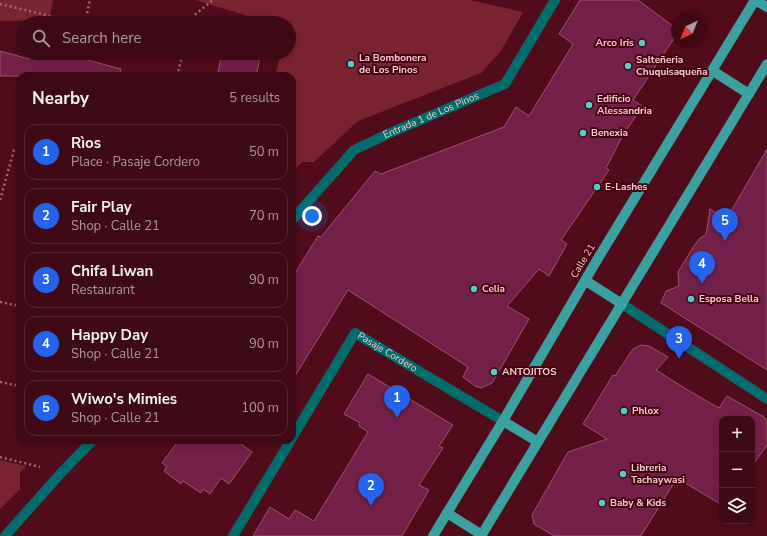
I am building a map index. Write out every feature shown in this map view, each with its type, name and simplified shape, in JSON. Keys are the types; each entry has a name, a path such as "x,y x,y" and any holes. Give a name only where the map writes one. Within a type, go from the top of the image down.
{"main road":[{"path":"755,0 767,7"},
{"name":"Calle 21","path":"433,536 755,0"},
{"path":"447,513 481,535 767,64"},
{"path":"713,71 749,94"},
{"path":"586,280 622,304"},
{"path":"503,421 538,442"}],"street":[{"name":"Entrada 1 de Los Pinos","path":"296,215 354,150 505,84 555,0"},
{"path":"622,304 767,399"},
{"name":"Pasaje Cordero","path":"296,431 355,334 503,421"},
{"path":"5,536 89,444"},
{"name":"Pasaje Cordero","path":"233,536 288,444"}],"path":[{"path":"87,16 90,0"},
{"path":"193,16 213,0"},
{"path":"0,4 50,16"},
{"path":"178,72 181,60"},
{"path":"0,200 14,150 16,149"},
{"path":"0,302 16,305"},
{"path":"0,382 16,385"},
{"path":"0,457 62,472"}],"shaded area":[{"path":"0,0 53,0 50,16 16,16 16,21 0,21"},
{"path":"195,0 469,0 523,12 501,51 481,73 358,121 314,162 302,162 296,169 296,72 276,72 279,60 296,60 296,16 248,16"},
{"path":"0,460 26,466 20,472 20,489 0,509"}],"building":[{"path":"580,0 638,0 671,25 671,43 633,100 642,106 621,139 606,168 609,170 561,240 567,244 549,276 539,269 507,306 529,319 492,383 481,388 475,386 463,377 468,367 348,290 296,374 296,272 318,236 321,237 375,171 381,174 504,127 516,107 529,116 573,44 559,34"},
{"path":"0,51 16,55 16,60 88,60 121,69 121,72 16,72 16,76 0,76"},
{"path":"220,60 259,60 257,72 218,72"},
{"path":"767,149 767,370 661,303 666,291 679,286 678,272 700,238 706,235 710,209 726,220"},
{"path":"641,345 649,346 668,357 656,370 719,408 727,396 764,417 767,423 767,445 755,462 755,416 719,416 719,503 677,478 641,536 554,536 534,524 532,515 568,452 607,439 583,424 613,375 615,376 633,349"},
{"path":"368,374 453,425 439,446 443,448 419,485 429,490 402,536 253,536 270,507 289,519 295,510 314,521 368,432 359,426 360,423 344,414"},
{"path":"176,444 241,444 252,452 229,484 221,478 210,494 203,489 201,493 183,481 181,484 164,471 167,466 162,463"}],"place":[{"name":"Arco Iris","path":"642,43"},
{"name":"La Bombonera de Los Pinos","path":"351,64"},
{"name":"Salteñeria Chuquisaqueña","path":"628,66"},
{"name":"Edificio Alessandria","path":"589,105"},
{"name":"Benexia","path":"583,133"},
{"name":"E-Lashes","path":"597,187"},
{"name":"Wiwo's Mimies","path":"725,241"},
{"name":"Happy Day","path":"702,284"},
{"name":"Celia","path":"474,289"},
{"name":"Esposa Bella","path":"691,299"},
{"name":"Chifa Liwan","path":"679,359"},
{"name":"ANTOJITOS","path":"494,372"},
{"name":"Phlox","path":"624,411"},
{"name":"Rìos","path":"397,418"},
{"name":"Libreria Tachaywasi","path":"623,474"},
{"name":"Baby & Kids","path":"602,503"},
{"name":"Fair Play","path":"371,506"}]}
